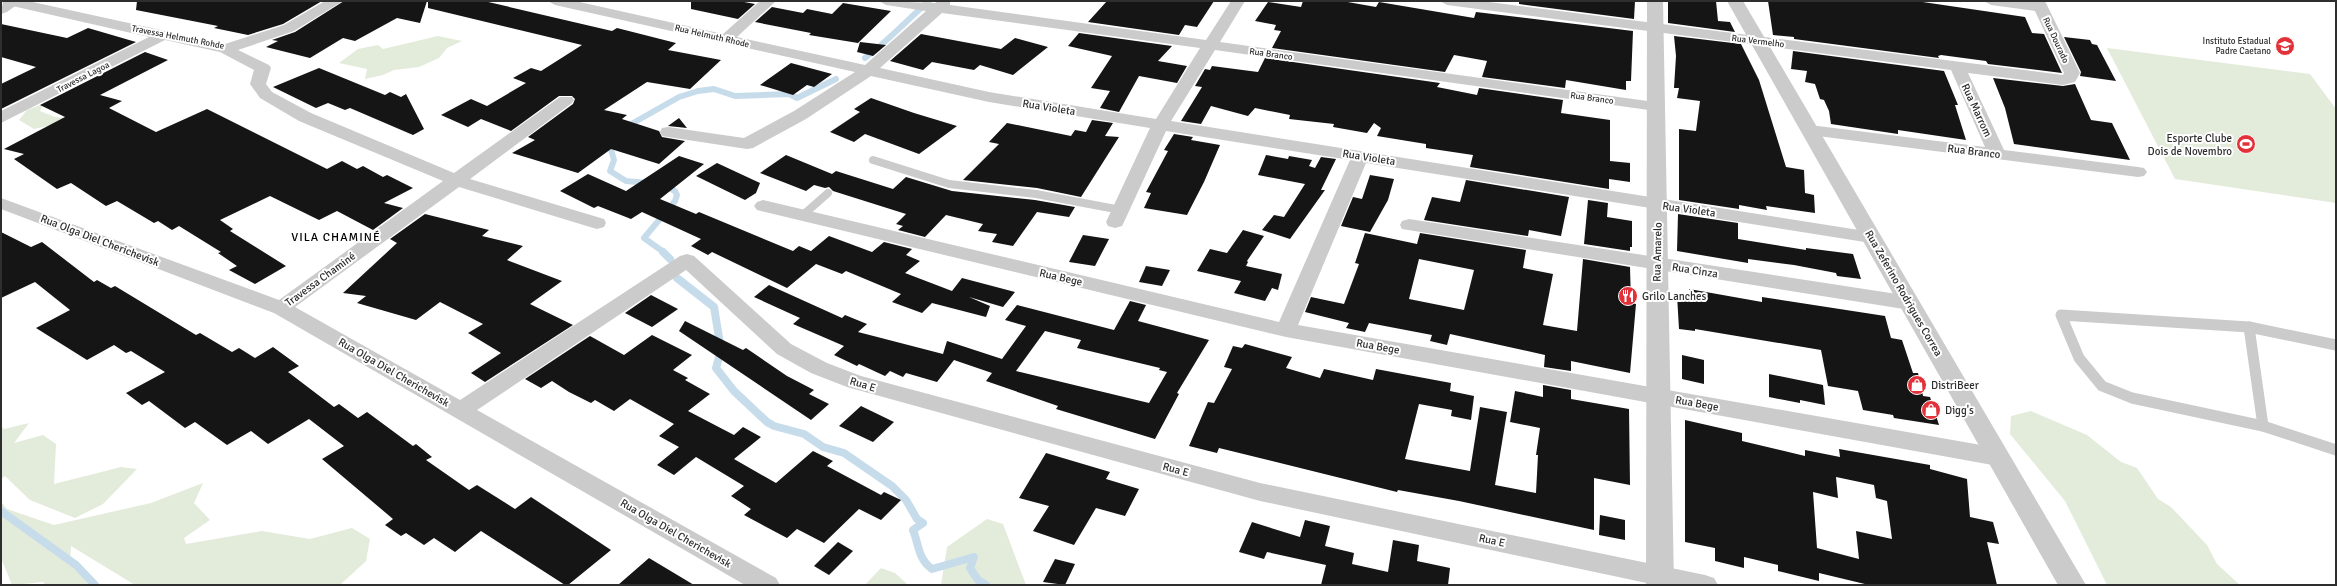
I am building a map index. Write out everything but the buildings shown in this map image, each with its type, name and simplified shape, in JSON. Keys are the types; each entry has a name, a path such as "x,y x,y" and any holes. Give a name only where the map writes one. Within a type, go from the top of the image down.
{"street":[{"name":"Travessa Helmuth Rohde","path":"9,4 164,35 225,49 289,28 336,1"},
{"name":"Rua Helmuth Rhode","path":"556,1 868,71"},
{"path":"726,39 769,1"},
{"name":"Rua Branco","path":"886,1 943,5 1210,45 1656,106"},
{"path":"1118,216 1160,124 1238,1"},
{"name":"Rua Vermelho","path":"1447,1 2069,79"},
{"name":"Rua Amarelo","path":"1654,1 1658,204 1656,264 1660,580"},
{"name":"Rua Zeferino Rodrigues Correa","path":"1736,1 2072,585"},
{"path":"1991,1 2039,4"},
{"name":"Rua Dourado","path":"2039,4 2072,73 2069,79"},
{"path":"668,132 747,144 800,115 868,71 943,5"},
{"name":"Travessa Lagoa","path":"1,118 164,35"},
{"path":"225,49 263,68 258,84 266,95 305,117 456,180 596,223"},
{"name":"Rua Marrom","path":"1957,66 1997,154"},
{"name":"Rua Violeta","path":"868,71 989,97 1658,204 1871,236"},
{"name":"Travessa Chaminé","path":"281,308 566,100"},
{"name":"Rua Branco","path":"1810,130 2138,172"},
{"path":"1286,330 1362,156"},
{"name":"Rua Olga Diel Cherichevisk","path":"1,202 281,308 767,585"},
{"name":"Rua Bege","path":"763,206 1286,330 1998,457"},
{"name":"Rua Cinza","path":"1409,225 1910,304"},
{"name":"Rua E","path":"461,410 687,260 784,349 819,368 855,382 1260,492 1660,580 1705,585"}],"lane":[{"path":"873,160 949,184 1036,194 1118,216"},
{"path":"803,215 828,193"},
{"path":"2336,345 2290,334 2249,327 2061,314 2080,358 2102,386 2132,398 2263,426 2336,450"},
{"path":"2249,327 2263,426"}],"green space":[{"path":"438,36 462,41 447,48 439,58 419,67 394,70 383,75 365,79 367,69 339,63 358,49 378,45 383,49"},
{"name":"Esporte Clube Dois de Novembro","path":"2107,48 2310,74 2336,109 2336,203 2175,179"},
{"path":"43,104 40,111 55,117 80,119 34,129 19,120 27,110"},
{"path":"2031,411 2087,435 2121,462 2137,468 2158,499 2171,507 2207,545 2217,564 2240,585 2107,585 2065,501 2010,434 2011,416"},
{"path":"29,423 14,443 43,435 56,444 54,484 121,467 137,469 103,504 75,518 30,500 5,476 1,479 1,426 4,429"},
{"path":"203,483 194,503 210,520 184,538 186,544 262,531 310,539 352,528 370,539 366,561 340,585 135,585 71,546 70,564 91,585 43,585 44,582 12,585 1,558 1,502 7,509 54,525 151,503"},
{"path":"987,519 1003,524 1026,585 941,585 947,547"},
{"path":"881,568 895,573 908,585 865,585"}],"waterway":[{"path":"865,58 882,45 929,1"},
{"path":"626,127 679,97 698,91 714,89 735,96 789,94 797,98 836,79"},
{"path":"614,141 610,146 614,160 610,171 626,181 648,183"},
{"path":"664,185 675,191 677,195 675,201 644,238 665,253"},
{"path":"663,252 670,259"},
{"path":"677,278 714,307 721,350 716,368 734,391 767,422 774,426 804,434 823,447 844,453 892,486 906,500 917,519 923,523 913,530 921,556 927,565 932,569 974,557 970,568 978,580 986,585"},
{"path":"1,511 76,565 95,585"}],"place":[{"name":"Instituto Estadual Padre Caetano","path":"2285,46"},
{"name":"Esporte Clube Dois de Novembro","path":"2246,144"},
{"name":"Grilo Lanches","path":"1628,296"},
{"name":"DistriBeer","path":"1917,385"},
{"name":"Digg's","path":"1931,410"}],"district":[{"name":"VILA CHAMINÉ","path":"336,237"}]}
